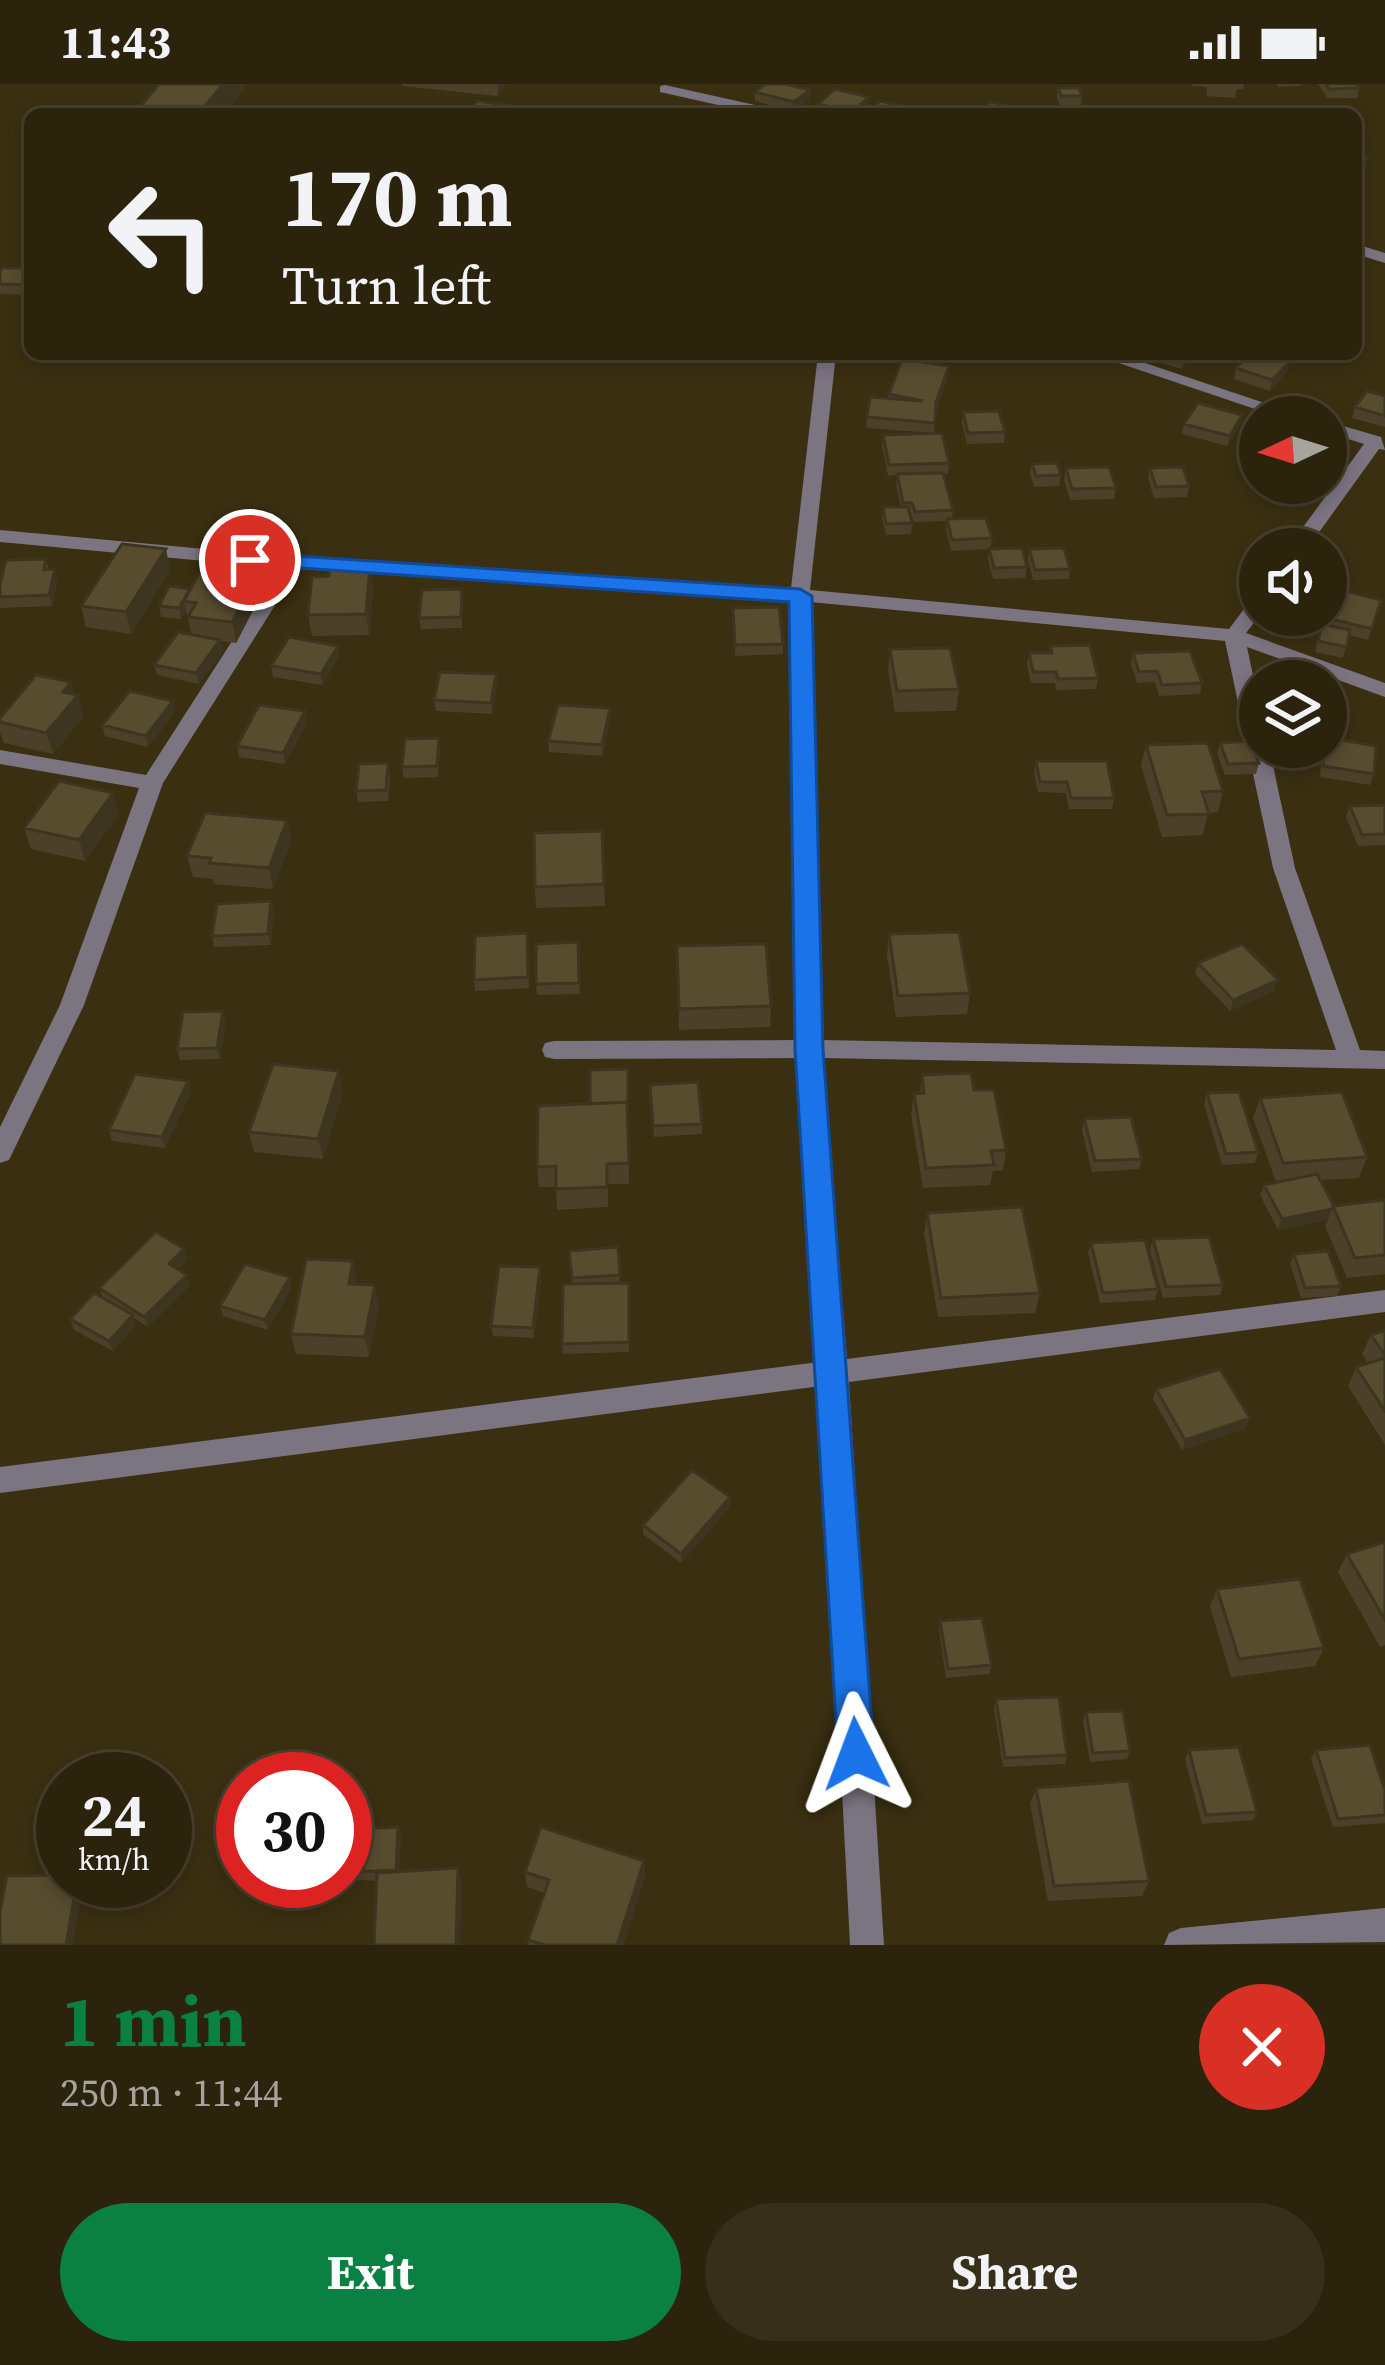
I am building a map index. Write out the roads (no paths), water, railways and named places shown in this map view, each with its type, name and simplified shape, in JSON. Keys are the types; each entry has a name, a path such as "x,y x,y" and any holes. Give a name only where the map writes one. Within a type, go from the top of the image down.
{"street":[{"path":"662,86 685,108"},
{"path":"662,86 753,108"},
{"path":"826,360 800,596 809,1049 834,1372 867,1945"},
{"path":"1121,360 1239,398"},
{"path":"1314,528 1380,443 1347,433"},
{"path":"0,536 292,563 800,596 1234,636 1385,690"},
{"path":"0,1153 72,1005 152,783 292,563"},
{"path":"1239,629 1234,636 1284,868 1351,1058"},
{"path":"0,757 152,783"},
{"path":"554,1050 809,1049 1385,1060"},
{"path":"0,1480 1385,1301"},
{"path":"1181,1945 1385,1925"}]}
